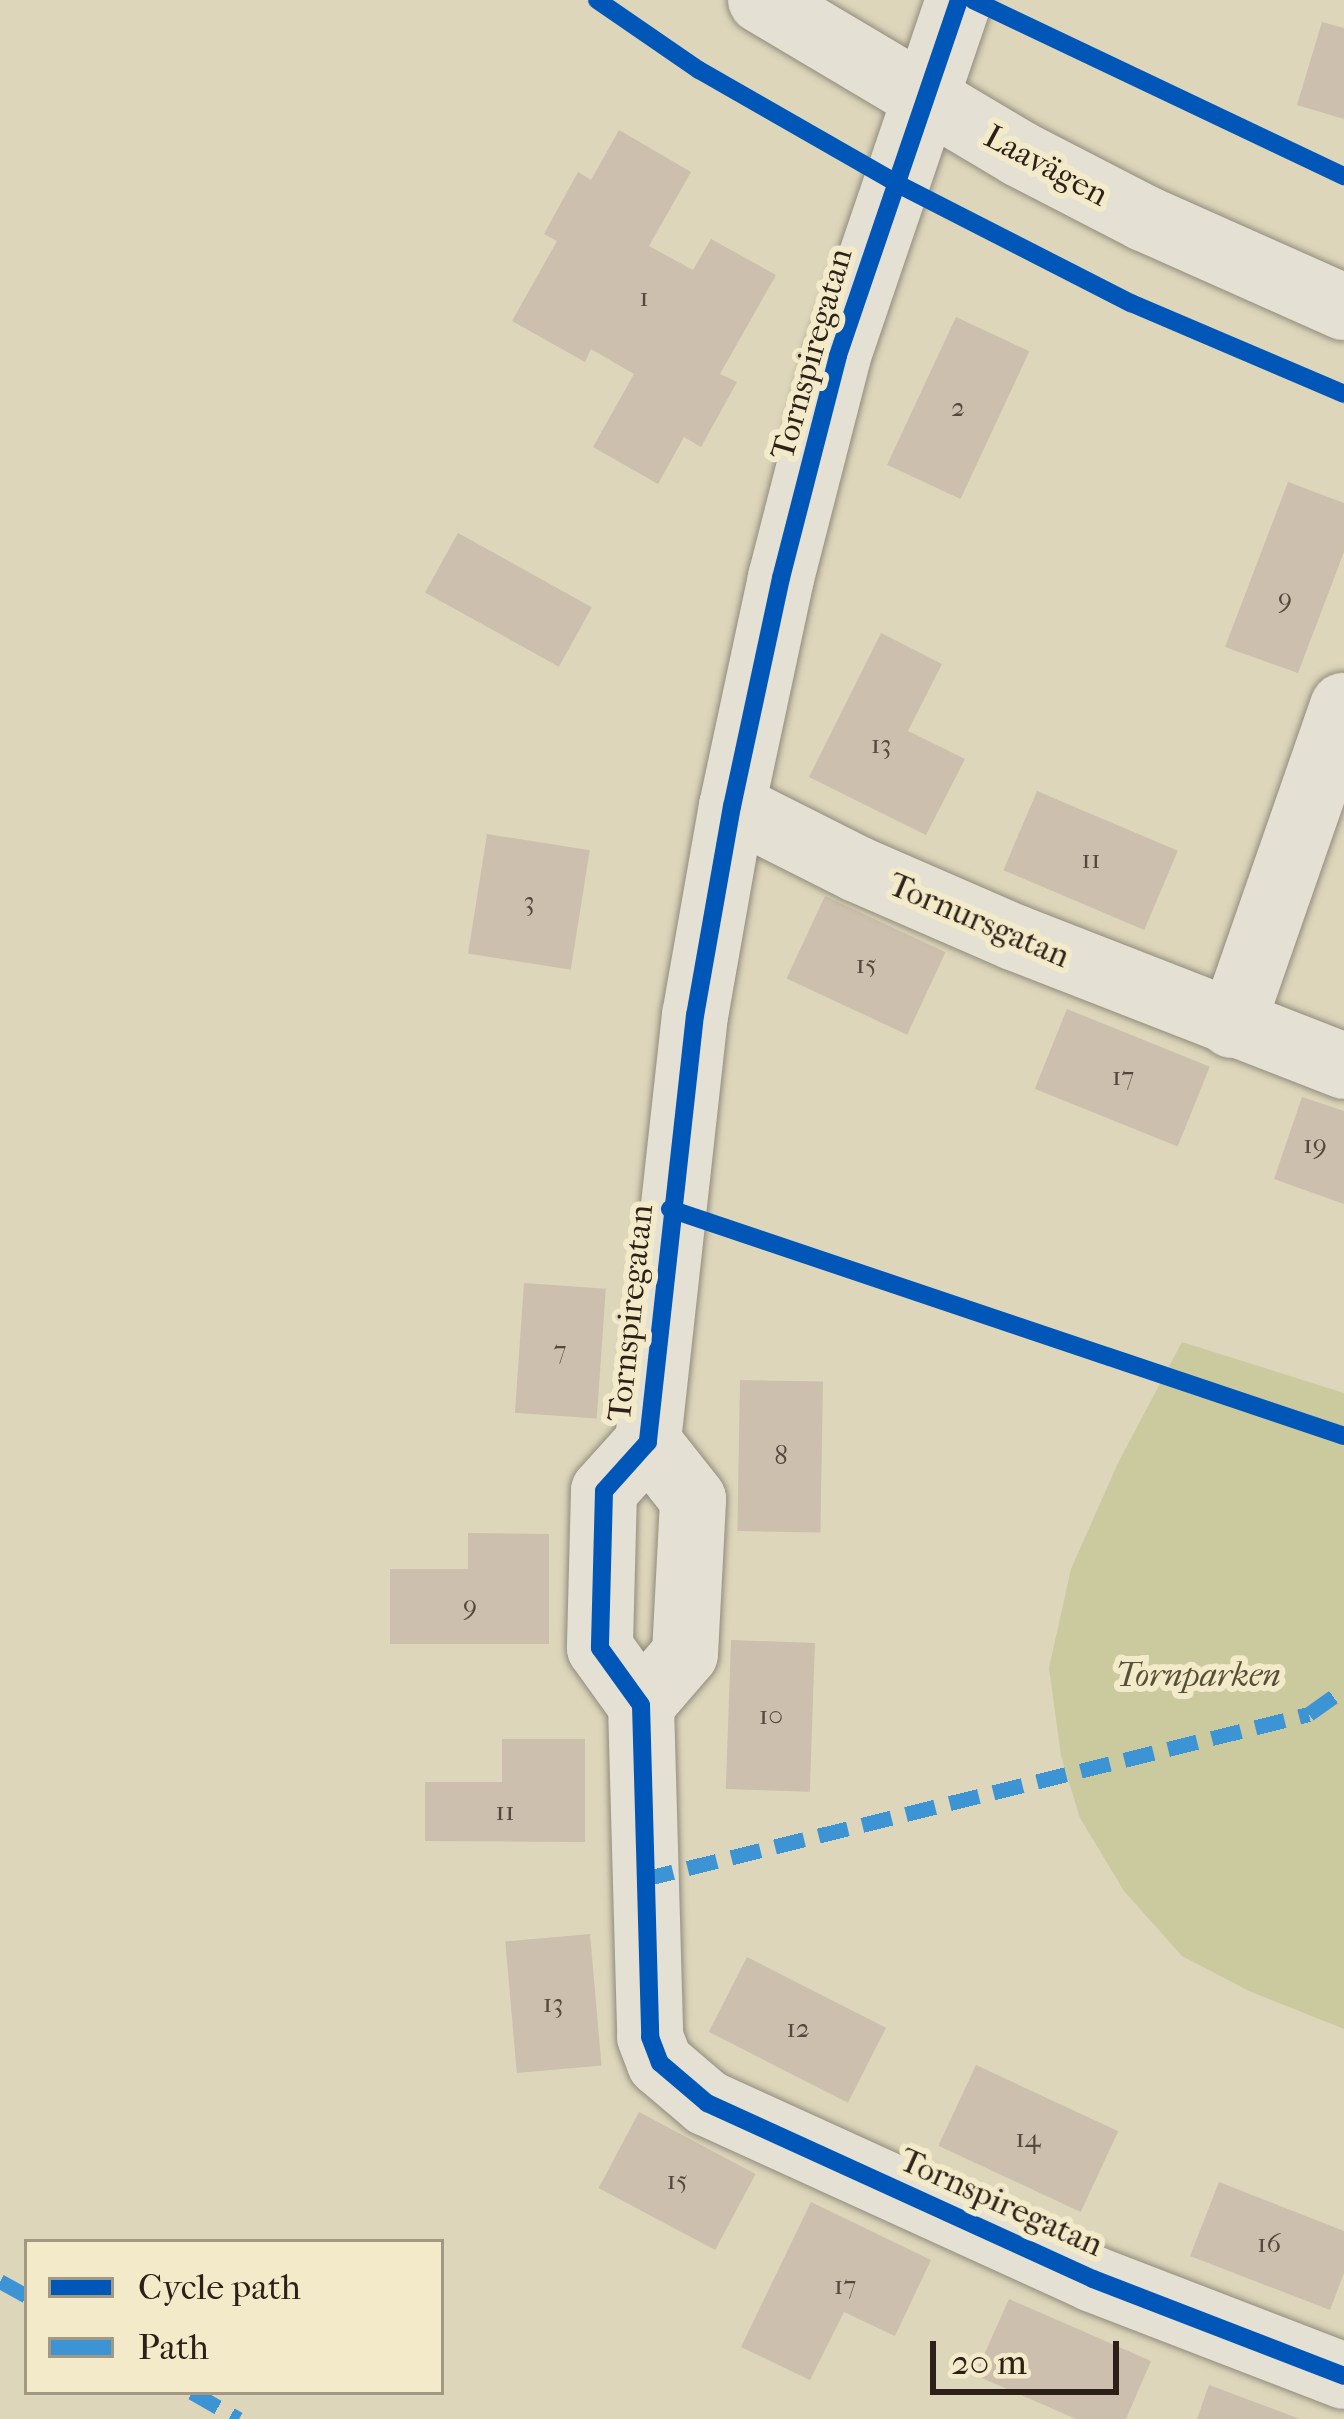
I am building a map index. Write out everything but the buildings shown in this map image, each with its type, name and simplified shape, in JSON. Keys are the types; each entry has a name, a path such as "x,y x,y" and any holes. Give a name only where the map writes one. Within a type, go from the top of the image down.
{"street":[{"name":"Laavägen","path":"761,0 924,98 1144,218 1344,307"},
{"name":"Tornspiregatan","path":"959,0 838,356 781,578 731,806 695,1016 648,1442 604,1491 600,1648 641,1705 645,1995 655,2050 677,2083 707,2103 1094,2279 1344,2377"},
{"path":"1232,1025 1343,706"},
{"name":"Tornursgatan","path":"731,806 857,869 1232,1025 1344,1066"},
{"name":"Tornspiregatan","path":"641,1705 685,1654 693,1499 648,1442"}],"green space":[{"name":"Tornparken","path":"1182,1342 1344,1393 1344,2029 1251,1992 1182,1956 1124,1891 1080,1818 1061,1756 1049,1668 1071,1569 1118,1463"}],"marked path":[{"path":"644,1879 1309,1714 1344,1689"},
{"path":"0,2281 24,2294"},
{"path":"197,2395 239,2419"}],"cycle path":[{"path":"597,0 699,70 896,183 1131,303 1344,394"},
{"path":"959,0 838,356 781,578 732,806 695,1015 648,1442 604,1491 600,1648 641,1705 650,2037 660,2063 707,2103 1093,2279 1344,2376"},
{"path":"973,0 1344,176"},
{"path":"670,1209 1344,1436"}]}
